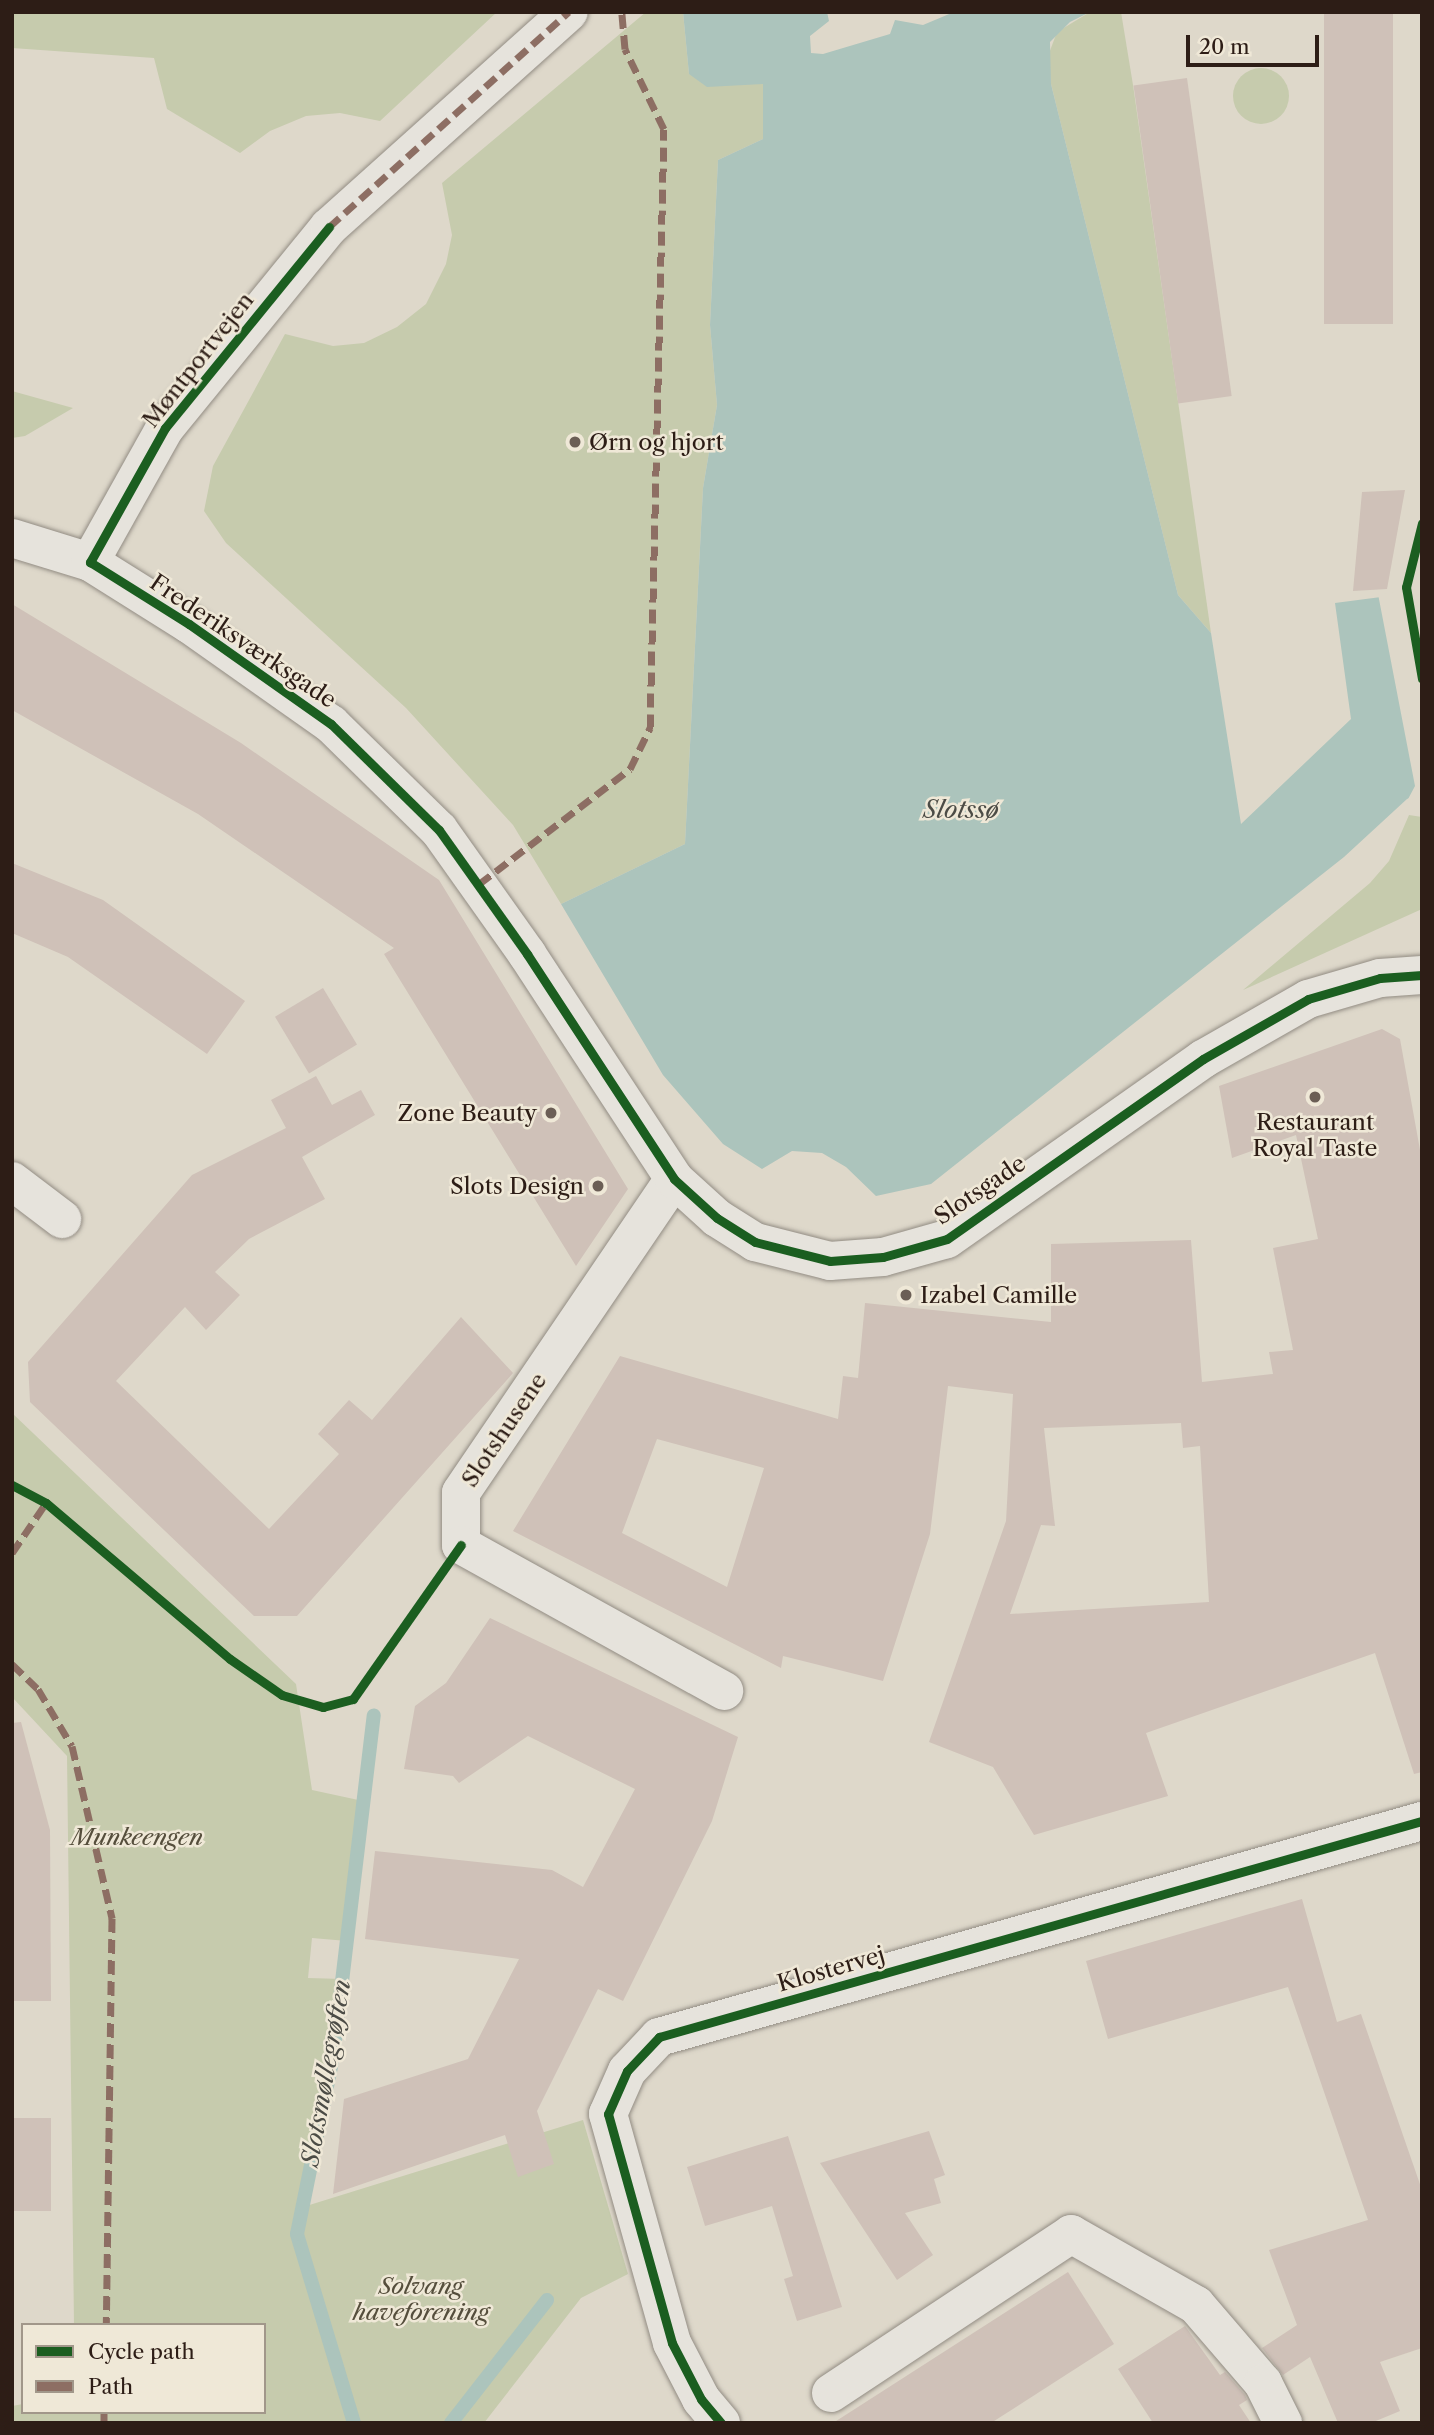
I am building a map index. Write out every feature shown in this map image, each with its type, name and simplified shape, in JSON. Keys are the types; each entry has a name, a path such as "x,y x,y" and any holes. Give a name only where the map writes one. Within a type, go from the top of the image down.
{"street":[{"name":"Møntportvejen","path":"90,562 165,428 329,228 569,12"},
{"name":"Frederiksværksgade","path":"12,538 90,562 189,624 331,724 439,830 527,954"},
{"name":"Slotsgade","path":"527,954 674,1179 717,1218 755,1242 830,1261 883,1257 947,1239 1203,1059 1308,999 1380,978 1422,975"},
{"name":"Slotshusene","path":"674,1179 460,1493 461,1545 724,1691"},
{"path":"12,1181 62,1219"},
{"name":"Klostervej","path":"722,2423 701,2399 672,2343 608,2114 627,2071 659,2037 1422,1821"},
{"path":"831,2393 1072,2234 1196,2305 1263,2382 1283,2423"}],"green space":[{"path":"12,12 497,12 380,121 340,113 306,116 270,131 240,153 167,109 154,58 12,48"},
{"path":"646,12 683,12 689,74 763,84 763,139 718,160 710,325 717,405 703,488 685,844 561,904 513,825 406,708 226,543 204,511 213,466 285,334 333,346 364,343 397,327 426,304 446,264 452,235 442,183"},
{"path":"1090,12 1121,12 1211,633 1178,595 1051,84 1048,56 1057,32"},
{"path":"1261,68 1272,70 1281,76 1287,85 1287,107 1281,116 1272,122 1261,124 1250,122 1241,116 1235,107 1233,96 1235,85 1241,76 1250,70"},
{"path":"12,391 73,408 25,436 12,438"},
{"path":"1409,815 1422,817 1422,909 1243,990 1370,883 1389,861"},
{"name":"Solvang haveforening","path":"12,1413 296,1684 312,1790 363,1801 347,1941 312,1938 308,1978 343,1979 333,2057 303,2207 583,2120 628,2274 581,2298 484,2423 12,2423 12,2406 21,2404 21,2414 266,2414 266,2323 74,2323 67,1756 12,1697"}],"water":[{"name":"Slotssø","path":"683,12 827,12 829,21 810,36 811,53 823,54 890,34 895,20 923,25 954,12 1090,12 1070,22 1050,42 1051,84 1178,595 1211,633 1241,824 1351,719 1335,603 1381,597 1422,793 1407,799 1344,857 931,1184 876,1196 846,1167 822,1153 792,1151 762,1169 723,1144 663,1075 561,904 685,844 703,488 717,405 710,325 718,160 763,139 763,84 707,87 689,74"}],"pier":[{"path":"1422,589 1422,796 1407,801 1415,786 1378,594"}],"building":[{"path":"1324,12 1393,12 1393,324 1324,324"},
{"path":"1187,78 1232,396 1178,403 1134,86"},
{"path":"1405,490 1387,589 1353,591 1362,492"},
{"path":"12,604 241,743 439,880 628,1189 576,1266 384,954 394,948 198,814 12,710"},
{"path":"12,863 103,900 245,1001 207,1054 68,957 12,933"},
{"path":"323,988 357,1045 309,1073 275,1017"},
{"path":"1382,1029 1400,1039 1422,1161 1422,1772 1414,1774 1375,1653 1146,1733 1168,1796 1034,1835 993,1767 929,1742 1006,1521 1013,1394 948,1386 930,1534 883,1681 783,1656 781,1668 513,1531 620,1356 838,1419 843,1376 858,1378 865,1303 1051,1322 1051,1244 1191,1240 1202,1382 1273,1374 1269,1352 1293,1350 1273,1248 1318,1239 1296,1135 1232,1158 1219,1086","holes":["1181,1423 1183,1448 1200,1446 1209,1602 1010,1614 1041,1525 1055,1526 1044,1428","657,1439 764,1468 727,1587 622,1533"]},
{"path":"316,1076 332,1105 361,1090 375,1115 302,1157 325,1199 249,1239 215,1272 240,1295 206,1330 185,1307 116,1381 269,1529 339,1454 318,1434 349,1400 372,1420 461,1317 513,1373 297,1616 254,1616 30,1402 28,1362 192,1175 286,1128 271,1100"},
{"path":"490,1618 738,1737 712,1821 623,2001 598,1989 537,2111 554,2164 518,2177 505,2135 333,2194 344,2099 468,2059 519,1959 365,1939 375,1851 552,1870 583,1887 635,1789 528,1736 459,1783 453,1776 404,1769 415,1706 446,1683"},
{"path":"21,1722 50,1830 51,2001 12,2001 12,1723"},
{"path":"1302,1899 1337,2022 1361,2014 1422,2190 1422,2348 1380,2362 1400,2411 1371,2423 1338,2423 1310,2357 1283,2375 1262,2348 1297,2325 1269,2250 1368,2220 1288,1987 1108,2039 1086,1961"},
{"path":"12,2118 51,2118 51,2211 12,2211"},
{"path":"929,2131 945,2175 934,2179 941,2203 905,2213 933,2255 897,2280 820,2163"},
{"path":"788,2136 842,2307 797,2321 784,2279 793,2276 772,2206 705,2226 687,2167"},
{"path":"1068,2272 1114,2344 991,2423 833,2423"},
{"path":"1185,2326 1220,2375 1225,2372 1245,2395 1247,2400 1239,2405 1251,2423 1153,2423 1118,2369"}],"waterway":[{"name":"Slotsmøllegrøften","path":"354,2423 297,2234 333,2057 374,1715"},
{"path":"451,2423 547,2300"}],"marked path":[{"path":"329,227 569,12"},
{"path":"479,884 630,769 650,728 664,129 625,49 622,12"},
{"path":"12,1553 46,1503"},
{"path":"12,1664 38,1689 72,1746 112,1918 106,2323"},
{"path":"104,2414 104,2423"}],"cycle path":[{"path":"329,227 165,428 90,562 189,624 331,724 439,830 527,954 674,1179 717,1218 755,1242 830,1261 883,1257 947,1239 1203,1059 1308,999 1380,978 1422,975"},
{"path":"1422,523 1406,587 1422,679"},
{"path":"12,1485 46,1503 230,1659 282,1695 323,1707 353,1699 461,1545"},
{"path":"721,2423 701,2399 672,2343 608,2114 627,2071 659,2037 1422,1821"}],"place":[{"name":"Ørn og hjort","path":"575,442"},
{"name":"Restaurant Royal Taste","path":"1315,1097"},
{"name":"Zone Beauty","path":"551,1113"},
{"name":"Slots Design","path":"598,1186"},
{"name":"Izabel Camille","path":"906,1295"}],"park label":[{"name":"Munkeengen","path":"137,1837"}]}
